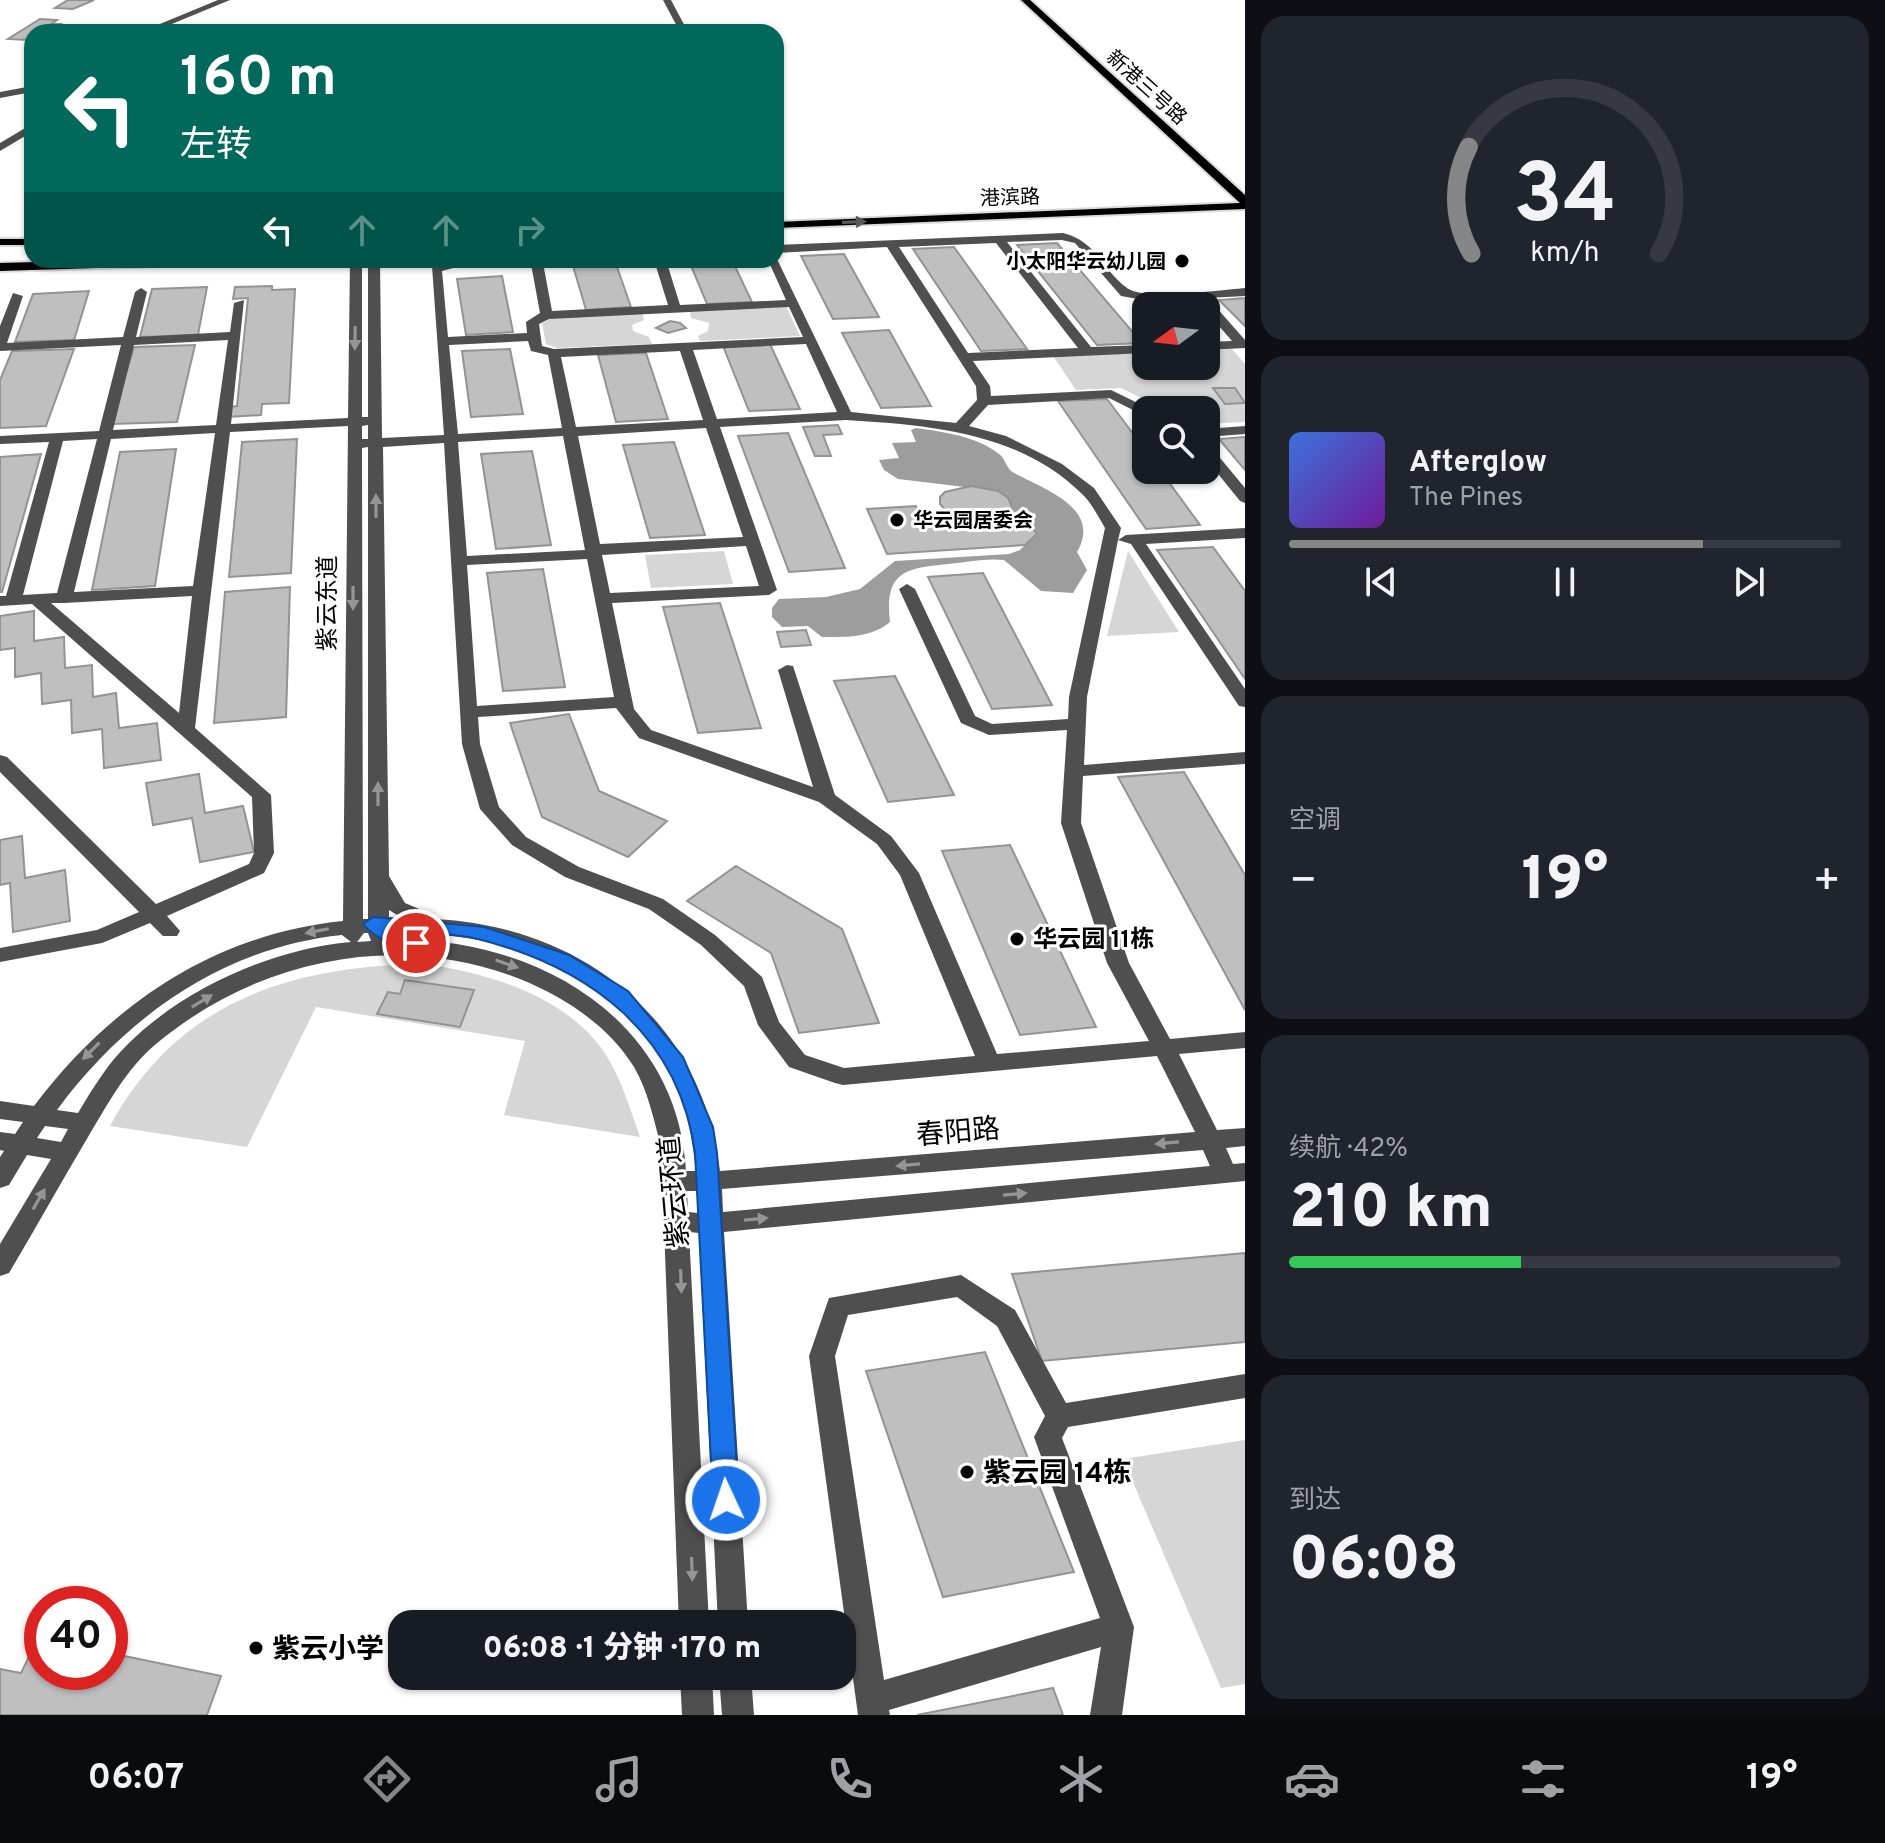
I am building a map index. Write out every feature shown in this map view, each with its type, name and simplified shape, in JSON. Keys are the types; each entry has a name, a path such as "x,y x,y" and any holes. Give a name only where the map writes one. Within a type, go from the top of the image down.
{"main road":[{"name":"新港三号路","path":"1025,0 1244,198"},
{"name":"新港三号路","path":"1037,0 1244,198"},
{"name":"港滨路","path":"784,213 1182,197 1244,198"},
{"name":"港滨路","path":"784,225 1195,208 1244,198"},
{"path":"1195,208 1245,215"},
{"path":"0,231 24,230"},
{"path":"0,242 24,242"},
{"path":"0,254 24,254"},
{"path":"0,267 24,266"}],"street":[{"path":"162,24 199,0"},
{"path":"164,24 226,0"},
{"path":"665,0 678,24"},
{"path":"0,94 24,90"},
{"path":"0,148 24,132"},
{"path":"784,249 1063,236 1079,241 1125,293 1132,294"},
{"path":"999,239 1087,351"},
{"path":"891,244 983,386 984,401"},
{"name":"紫云东道","path":"356,268 353,877 369,932"},
{"name":"紫云东道","path":"369,932 378,872 374,268"},
{"path":"439,268 436,269 451,438 471,744 490,809 519,841 572,872 656,904 708,940 754,982 769,1025 797,1061 843,1077 1245,1040"},
{"path":"538,268 547,315"},
{"path":"662,268 675,309"},
{"path":"778,268 846,416"},
{"path":"64,598 141,292"},
{"path":"1220,293 1245,292"},
{"path":"17,296 0,346 236,336"},
{"path":"186,729 201,591 240,303"},
{"path":"794,303 547,315 532,322 536,348 554,353 811,340"},
{"path":"1220,319 1244,346"},
{"path":"442,341 534,337"},
{"path":"1220,346 1244,346"},
{"path":"603,598 769,590 685,347"},
{"path":"964,357 1132,349"},
{"path":"554,353 625,710 645,734 826,798 884,840 909,873 990,1064"},
{"path":"961,426 984,401 1111,394 1132,404"},
{"path":"353,444 846,416 928,419 983,431 1038,456 1086,489 1113,528 1078,697 1071,823 1118,963 1185,1086 1208,1140 1236,1173"},
{"path":"0,440 376,421"},
{"path":"1220,432 1245,430"},
{"path":"57,437 6,601 201,591"},
{"path":"1220,467 1245,498"},
{"path":"1110,541 1245,533"},
{"path":"1136,540 1245,702"},
{"path":"459,561 752,541"},
{"path":"907,589 967,719 989,730 1077,724"},
{"path":"0,955 102,936 257,868 264,853 261,795 37,600"},
{"path":"787,670 826,798"},
{"path":"469,712 623,702"},
{"path":"1074,771 1245,759"},
{"path":"0,761 170,931"},
{"path":"378,872 398,908 440,937"},
{"name":"紫云环道","path":"0,1178 10,1143 38,1116 84,1057 111,1031 165,990 198,971 258,946 309,932 504,938 562,960 602,983 639,1013 665,1045 683,1077 703,1127 712,1223 732,1610"},
{"name":"紫云环道","path":"0,1266 113,1074 136,1050 202,1000 277,965 369,932"},
{"name":"紫云环道","path":"440,937 526,971 603,1016 637,1055 651,1077 669,1129 676,1181 693,1610"},
{"path":"0,1110 84,1123"},
{"name":"春阳路","path":"676,1181 709,1181 1245,1137"},
{"path":"10,1143 67,1152"},
{"path":"678,1222 712,1223 1236,1173"},
{"path":"1059,1416 1006,1318 961,1286 838,1306 822,1356 873,1707 1119,1627"},
{"path":"1059,1416 1245,1386"},
{"path":"1059,1416 1048,1437 1119,1627 1106,1715"},
{"path":"697,1690 698,1715"},
{"path":"736,1690 738,1715"}],"shaded area":[{"path":"786,306 800,336 700,341 698,336 708,331 709,323 691,318 690,311"},
{"path":"642,313 644,320 632,325 633,331 649,337 652,344 557,348 546,344 542,323 552,318"},
{"path":"1220,349 1232,349 1245,364 1245,422 1220,423 1220,396 1137,396 1121,388 1076,390 1053,356 1132,353 1132,380 1220,380"},
{"path":"916,428 981,443 1001,456 1011,471 1054,493 1076,512 1082,523 1083,537 1077,552 1087,570 1073,593 1041,591 1004,560 976,560 920,568 901,576 890,592 890,622 875,631 858,636 822,637 808,626 782,627 772,617 772,608 779,599 826,597 860,589 895,561 1009,554 1020,550 1036,534 1026,520 1011,521 1007,515 1012,507 1008,498 998,491 898,479 884,470 879,460 899,458 892,443 916,442 911,430"},
{"path":"724,551 733,584 651,588 645,555"},
{"path":"1128,551 1179,632 1107,636"},
{"path":"425,964 474,974 524,990 569,1016 588,1033 610,1062 625,1093 640,1137 504,1115 525,1041 316,1007 247,1147 110,1126 138,1083 169,1048 204,1020 242,999 284,983 328,973 375,966"},
{"path":"1245,1440 1245,1684 1221,1688 1123,1459"}],"building":[{"path":"68,0 94,0 73,9 55,8"},
{"path":"40,19 57,20 51,24 32,24"},
{"path":"24,29 24,40 8,39"},
{"path":"1057,243 1132,331 1132,343 1097,345 1017,245"},
{"path":"954,247 1027,349 981,351 913,249"},
{"path":"844,254 879,317 833,319 801,256"},
{"path":"574,268 617,268 631,307 586,310"},
{"path":"692,268 736,268 752,302 707,304"},
{"path":"502,276 513,332 466,335 457,279"},
{"path":"272,286 272,290 295,289 289,403 262,404 261,415 228,417 229,407 237,406 248,298 233,299 235,287"},
{"path":"207,287 198,335 140,337 152,289"},
{"path":"89,291 74,340 15,342 33,294"},
{"path":"1245,298 1245,326 1220,301"},
{"path":"670,321 686,328 668,333 656,328"},
{"path":"889,330 931,406 881,408 842,333"},
{"path":"770,344 800,409 749,411 723,346"},
{"path":"195,345 177,422 111,424 134,347"},
{"path":"74,349 46,426 0,428 0,380 12,351"},
{"path":"510,349 523,414 471,417 462,351"},
{"path":"646,353 668,419 616,422 598,355"},
{"path":"1213,388 1235,388 1245,403 1225,404"},
{"path":"1107,399 1132,432 1132,484 1170,484 1200,525 1146,529 1058,401"},
{"path":"838,425 842,434 823,435 831,456 815,456 803,427"},
{"path":"788,433 845,568 789,572 738,436"},
{"path":"1245,437 1245,470 1220,440"},
{"path":"297,439 291,573 229,577 242,442"},
{"path":"674,442 705,535 650,538 623,445"},
{"path":"176,449 155,586 92,590 120,452"},
{"path":"532,451 551,545 496,549 481,454"},
{"path":"41,454 2,592 0,592 0,457"},
{"name":"华云园居委会","path":"971,486 998,491 1008,498 1012,507 1007,515 1011,521 1026,520 1037,534 1025,545 887,554 867,509 916,506 926,527 966,525 963,519 948,513 940,504 940,497 945,492"},
{"path":"1213,547 1245,591 1245,679 1157,550"},
{"path":"543,569 565,687 503,691 487,573"},
{"path":"983,573 1052,705 992,709 928,577"},
{"path":"290,587 286,717 214,723 225,592"},
{"path":"720,603 761,728 698,733 663,607"},
{"path":"34,611 34,641 64,637 65,668 92,665 93,697 116,693 119,728 157,723 161,760 104,768 102,729 72,733 71,700 42,704 41,673 15,677 15,648 0,650 0,616"},
{"path":"806,630 811,645 781,647 777,632"},
{"path":"895,676 954,795 888,802 834,681"},
{"path":"569,714 599,791 667,821 628,857 542,817 510,723"},
{"path":"1184,772 1245,875 1245,1010 1118,777"},
{"path":"199,774 205,813 243,806 254,852 200,862 192,818 153,825 146,783"},
{"path":"22,836 25,878 65,870 70,921 13,932 10,883 0,885 0,840"},
{"name":"华云园 11栋","path":"1010,845 1096,1027 1020,1035 942,851"},
{"path":"736,866 842,929 879,1023 799,1033 771,953 687,901"},
{"path":"405,980 474,990 460,1027 377,1014 388,992 400,994"},
{"path":"1245,1253 1245,1342 1042,1361 1012,1274"},
{"name":"紫云园 14栋","path":"985,1352 1074,1572 943,1597 866,1371"},
{"path":"128,1657 221,1676 207,1715 0,1715 0,1669 21,1673 24,1667 24,1690 128,1690"},
{"path":"1053,1688 1063,1715 917,1715"}],"place":[{"name":"小太阳华云幼儿园","path":"1182,261"},
{"name":"华云园居委会","path":"897,520"},
{"name":"华云园 11栋","path":"1017,939"},
{"name":"紫云园 14栋","path":"967,1472"},
{"name":"紫云小学","path":"256,1648"}],"route":[{"path":"416,943 386,933 373,924 414,924 477,932 504,938 562,960 593,976 621,996 657,1034 673,1057 703,1127 712,1223 726,1500"}]}
